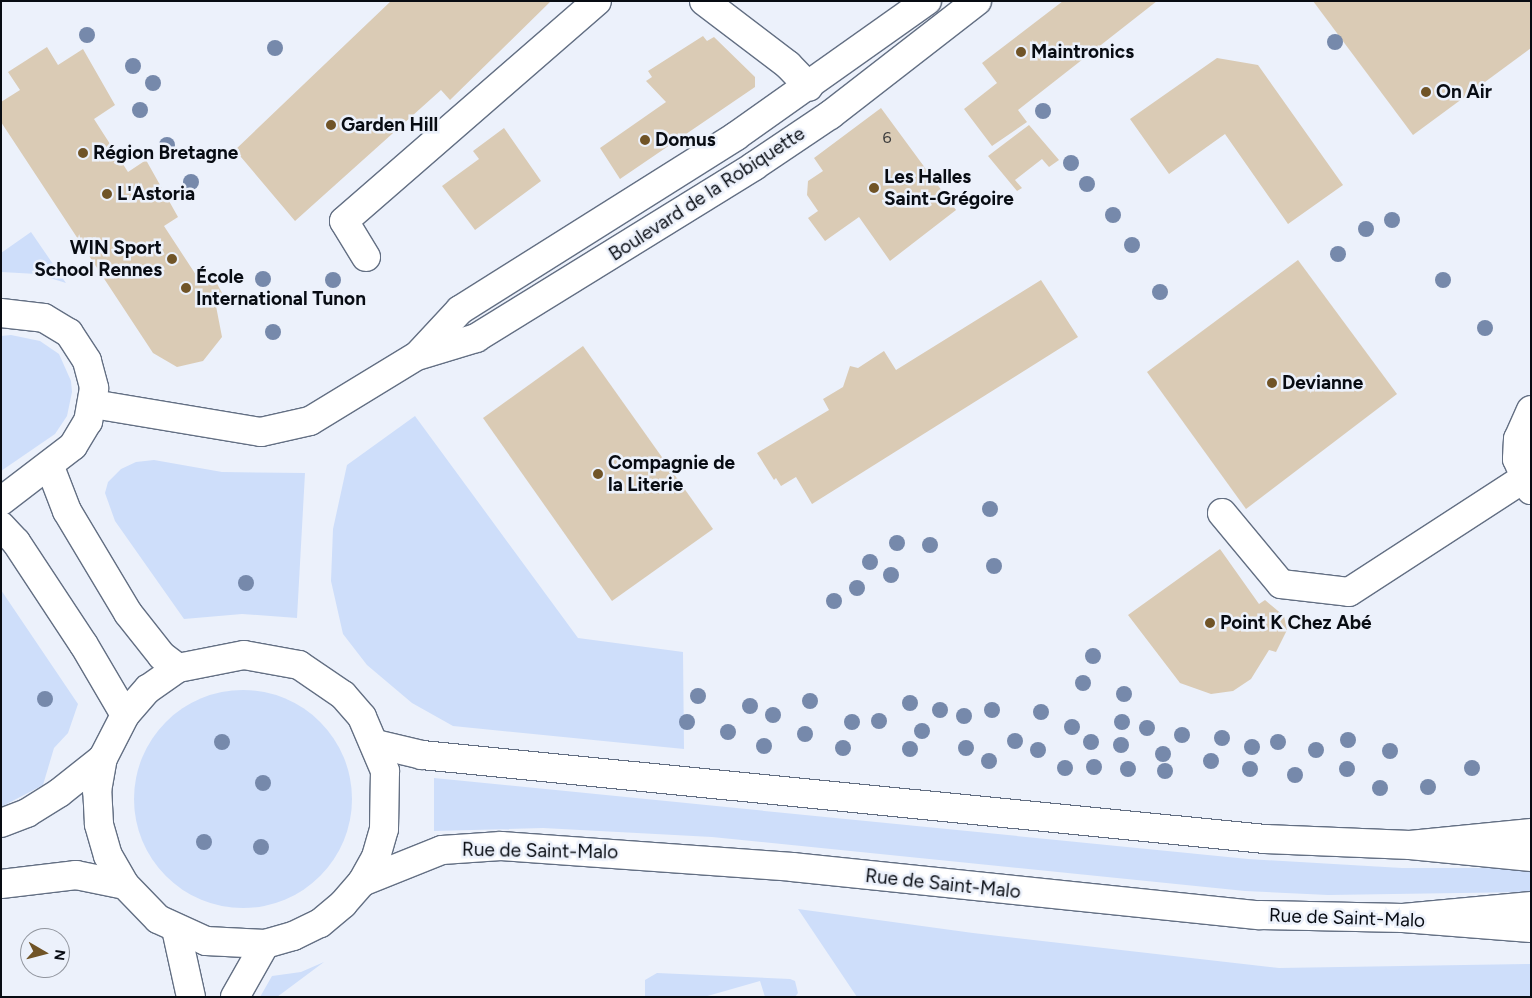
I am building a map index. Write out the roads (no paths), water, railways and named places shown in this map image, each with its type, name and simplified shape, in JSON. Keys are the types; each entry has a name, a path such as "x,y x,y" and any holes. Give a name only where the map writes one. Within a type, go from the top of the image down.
{"main road":[{"path":"366,257 344,221 597,1"},
{"path":"704,1 788,65 809,87"},
{"name":"Boulevard de la Robiquette","path":"418,355 460,310 642,198 809,87 927,1"},
{"name":"Boulevard de la Robiquette","path":"93,404 261,432 310,421 418,355 476,338 754,166 836,110 977,1"},
{"path":"1,312 44,318 69,333 79,345 92,374 93,404 73,446 50,467 1,501"},
{"path":"1222,513 1281,584 1349,592 1527,484 1518,459 1518,439 1531,410"},
{"path":"50,467 67,511 128,613 162,656 178,668"},
{"path":"1,526 16,542 73,629 125,715"},
{"path":"244,655 298,665 343,695 362,717 376,744 385,771 384,829 376,857 362,882 343,904 320,923 293,936 265,944 206,941 176,929 152,913 125,885 108,856 99,824 97,791 103,758 125,715 148,689 178,668 244,655"},
{"path":"376,744 422,756 871,797 1121,826 1265,839 1410,845 1531,857"},
{"path":"1,823 59,793 103,758"},
{"path":"1410,845 1531,833"},
{"name":"Rue de Saint-Malo","path":"362,882 442,850 501,846 792,867 1250,914 1403,918 1531,928"},
{"path":"1,884 76,875 125,885"},
{"path":"1403,918 1531,906"},
{"path":"176,929 191,997"},
{"path":"235,997 265,944"}],"place":[{"name":"Maintronics","path":"1021,52"},
{"name":"On Air","path":"1426,92"},
{"name":"Garden Hill","path":"331,125"},
{"name":"Domus","path":"645,140"},
{"name":"Région Bretagne","path":"83,153"},
{"name":"Les Halles Saint-Grégoire","path":"874,188"},
{"name":"L'Astoria","path":"107,194"},
{"name":"WIN Sport School Rennes","path":"172,259"},
{"name":"École International Tunon","path":"186,288"},
{"name":"Devianne","path":"1272,383"},
{"name":"Compagnie de la Literie","path":"598,474"},
{"name":"Point K Chez Abé","path":"1210,623"}]}
